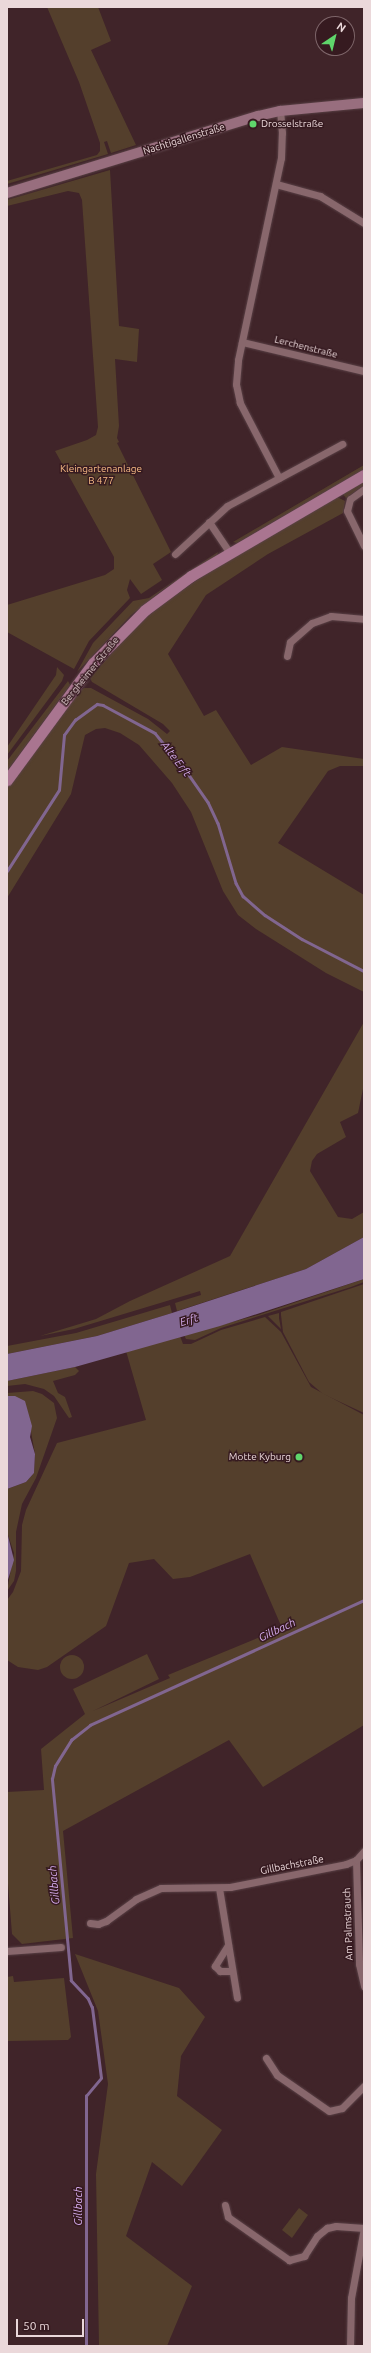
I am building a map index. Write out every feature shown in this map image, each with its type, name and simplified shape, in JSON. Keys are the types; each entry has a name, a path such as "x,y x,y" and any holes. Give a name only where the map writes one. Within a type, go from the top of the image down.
{"main road":[{"name":"Nachtigallenstraße","path":"7,193 280,111 364,103"},
{"name":"Bergheimer Straße","path":"7,780 109,644 169,592 230,553 364,475"}],"street":[{"path":"279,478 240,403 237,372 282,150 280,111"},
{"path":"276,184 320,196 364,223"},
{"name":"Lerchenstraße","path":"242,342 364,371"},
{"path":"174,554 228,506 342,444"},
{"path":"364,489 350,499 348,506 348,516 364,546"},
{"path":"209,522 230,553"},
{"path":"287,656 290,642 312,622 331,616 364,619"},
{"path":"356,1860 364,1851"},
{"name":"Gillbachstraße","path":"90,1923 106,1921 136,1899 161,1888 219,1888 356,1860"},
{"name":"Am Palmstrauch","path":"356,1860 359,1964 364,1986"},
{"path":"219,1888 231,1971 237,1998"},
{"path":"228,1945 215,1966 218,1971 231,1971"},
{"path":"7,1951 61,1947"},
{"path":"266,2058 277,2074 329,2111 342,2108 364,2086"},
{"path":"225,2205 228,2217 289,2260 304,2256 317,2236 327,2228 336,2226 364,2228 351,2298 350,2346"}],"green space":[{"path":"47,7 98,7 111,41 91,50 136,145 111,153 107,141 104,142 108,154 7,184 7,181 97,155 100,151 100,143 79,82"},
{"name":"Kleingartenanlage B 477","path":"110,170 119,326 139,329 137,362 115,359 119,426 117,438 119,442 117,443 171,552 153,564 162,580 141,594 130,579 127,590 130,598 89,641 74,669 7,632 7,605 105,575 114,569 114,557 55,451 87,440 96,435 98,427 82,200 79,193 68,191 7,206 7,200"},
{"path":"364,465 364,469 237,543 233,542"},
{"path":"364,481 364,485 346,498 342,493"},
{"path":"335,496 345,501 343,513 268,554 206,595 168,654 204,716 216,710 251,765 282,747 364,759 364,766 340,766 328,771 278,843 364,895 364,992 326,973 256,929 238,915 223,891 191,812 172,783 139,745 120,733 105,728 96,729 85,735 71,794 7,898 7,788 78,692 84,688 91,688 148,719 167,734 170,731 163,724 92,682 90,678 128,635 157,608 197,580"},
{"path":"218,552 217,555 165,588 131,615 77,672 93,643 133,601 149,598"},
{"path":"57,667 64,675 62,681 7,755 7,747 56,675"},
{"path":"68,681 70,685 7,771 7,761"},
{"path":"364,1022 364,1084 358,1113 340,1122 346,1137 317,1154 312,1161 310,1171 338,1217 352,1219 364,1212 364,1237 306,1269 177,1311 175,1303 201,1295 200,1291 74,1329 40,1336 96,1319 130,1301 230,1256"},
{"path":"364,1279 364,1282 351,1287 221,1328 195,1340 186,1339 184,1335 258,1315"},
{"path":"364,1284 364,1413 323,1394 309,1382 283,1332 281,1312"},
{"path":"170,1305 172,1313 97,1336 7,1354 7,1346 76,1333"},
{"path":"279,1313 279,1318 281,1329 268,1316"},
{"path":"265,1317 281,1332 311,1387 364,1415 364,1725 263,1787 229,1740 63,1831 73,1938 22,1944 12,1934 7,1871 7,1792 44,1790 41,1749 85,1714 73,1689 147,1654 159,1679 93,1711 170,1678 168,1675 282,1628 250,1554 190,1577 173,1579 154,1559 129,1563 106,1626 47,1667 38,1670 18,1667 7,1660 7,1600 13,1592 21,1571 22,1525 26,1510 57,1443 146,1420 126,1351 180,1336 183,1344 191,1344 221,1330"},
{"path":"75,1367 79,1371 75,1375 53,1381 58,1393 65,1397 72,1417 69,1418 54,1396 44,1389 25,1384 7,1386 7,1381"},
{"path":"33,1391 42,1394 54,1403 57,1418 36,1478 22,1504 16,1532 16,1571 14,1581 7,1591 14,1553 7,1532 7,1489 26,1482 34,1473 35,1454 28,1415 7,1396 7,1393"},
{"path":"72,1655 81,1658 84,1667 81,1676 72,1679 63,1676 60,1667 63,1658"},
{"path":"75,1954 179,1988 205,2017 181,2056 177,2096 222,2130 182,2186 152,2162 126,2236 192,2286 167,2346 99,2346 96,2174 108,2084 98,2011"},
{"path":"13,1976 14,1982 64,1978 71,2037 68,2040 7,2041 7,1977"},
{"path":"299,2208 308,2215 292,2238 282,2230"}],"water":[{"name":"Erft","path":"364,1237 364,1279 220,1326 75,1367 7,1381 7,1354 97,1336 172,1313 306,1269"},
{"path":"7,1396 15,1396 25,1401 32,1426 30,1437 35,1454 34,1473 26,1482 7,1489"},
{"path":"7,1532 14,1560 7,1583"}],"waterway":[{"name":"Alte Erft","path":"7,871 59,790 64,735 75,720 97,704 103,705 155,733 189,775 208,802 218,823 236,883 243,896 265,915 302,939 364,971"},
{"name":"Gillbach","path":"86,2346 86,2096 101,2078 92,2008 88,1999 71,1981 52,1779 55,1766 71,1740 90,1725 364,1600"}],"place":[{"name":"Drosselstraße","path":"253,124"},
{"name":"Motte Kyburg","path":"299,1457"}]}
